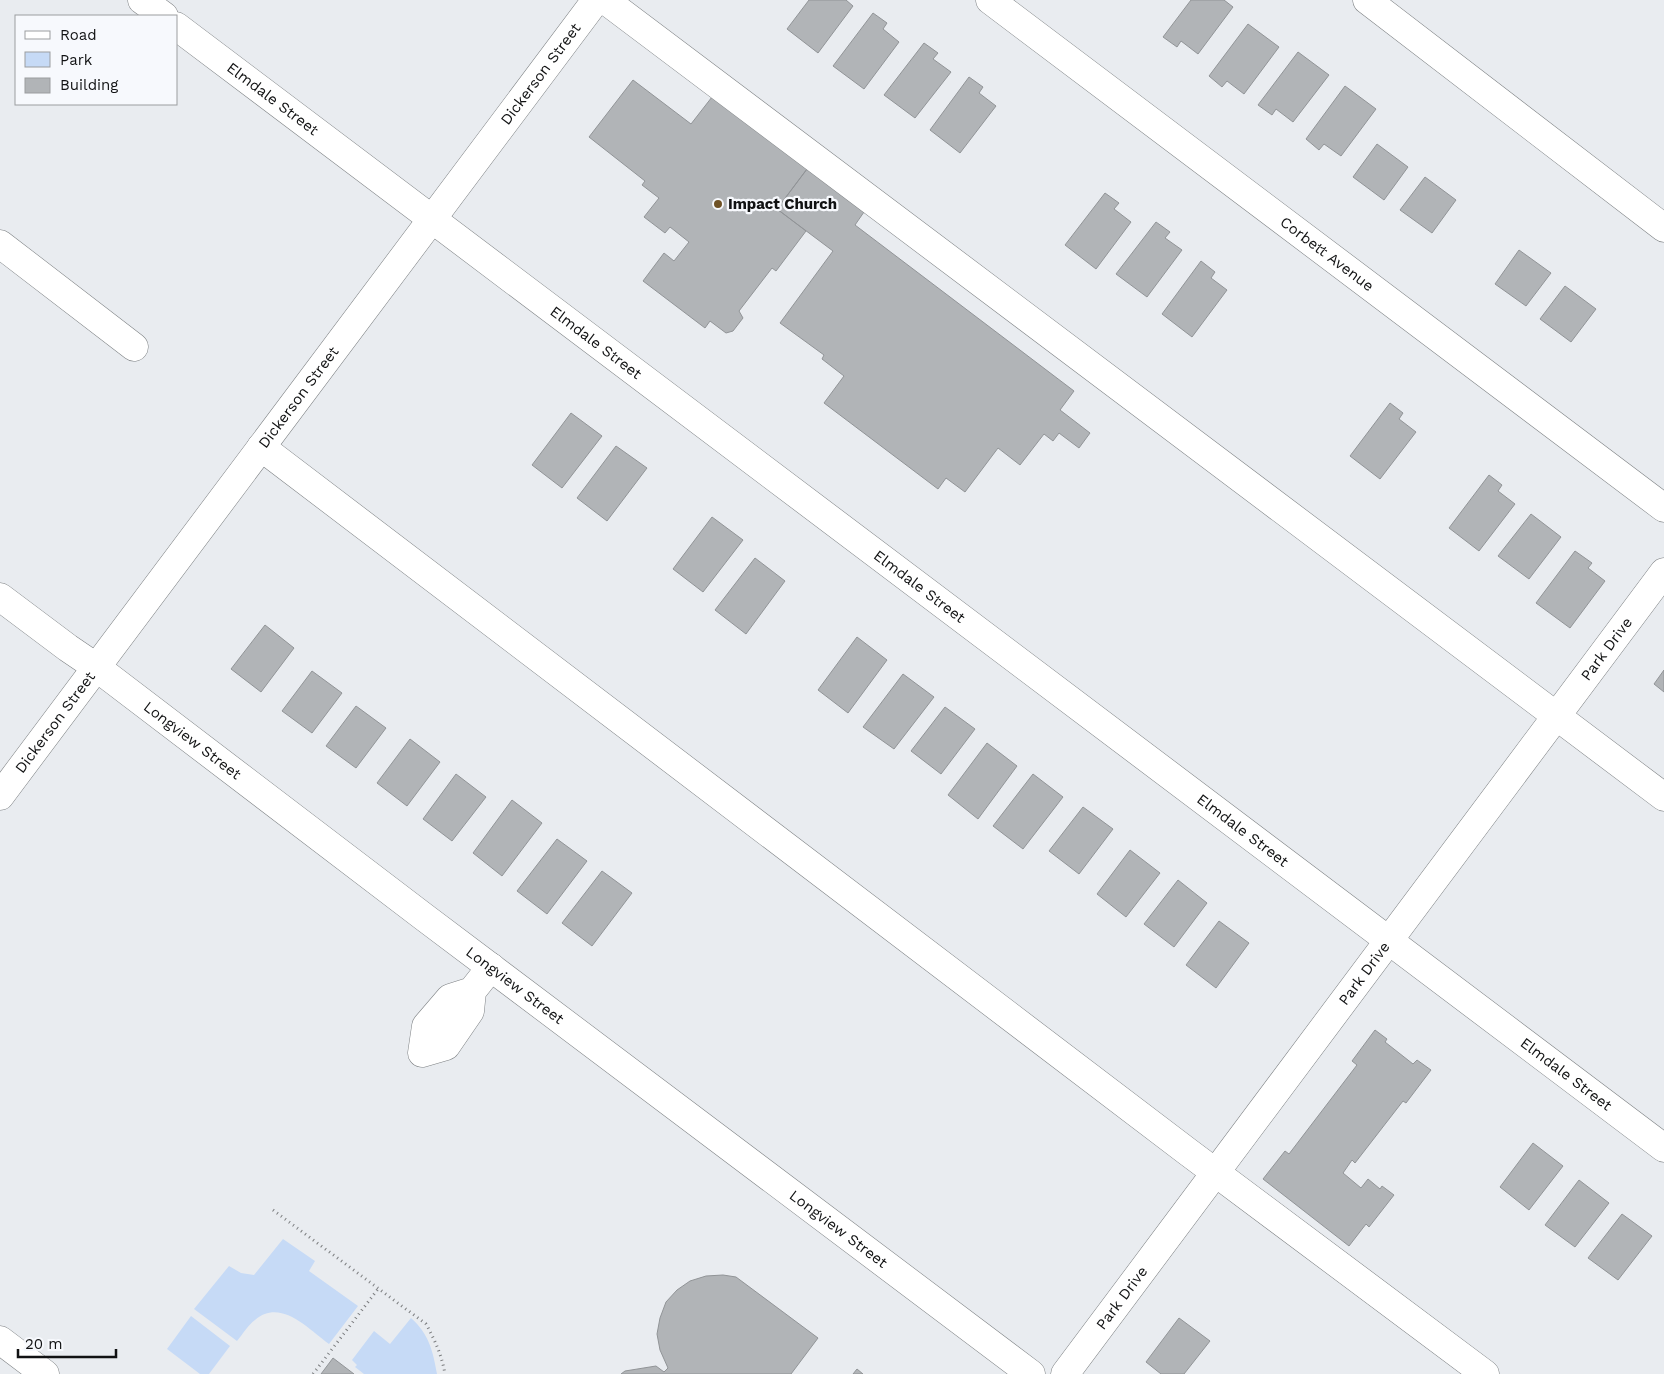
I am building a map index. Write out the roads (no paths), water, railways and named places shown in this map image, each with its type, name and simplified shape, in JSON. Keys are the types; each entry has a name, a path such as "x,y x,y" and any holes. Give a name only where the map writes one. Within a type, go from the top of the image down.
{"street":[{"path":"142,0 163,15"},
{"name":"Dickerson Street","path":"0,796 596,0"},
{"path":"605,0 1664,797"},
{"name":"Corbett Avenue","path":"990,0 1664,508"},
{"path":"1368,0 1664,228"},
{"name":"Elmdale Street","path":"178,28 1664,1148"},
{"path":"0,244 134,347"},
{"path":"261,447 1215,1173 1485,1374"},
{"name":"Park Drive","path":"1065,1374 1664,572"},
{"name":"Longview Street","path":"0,597 68,648 96,666 491,967 1031,1374"},
{"path":"472,991 491,967"},
{"path":"0,1340 45,1374"}],"place":[{"name":"Impact Church","path":"718,204"}]}
